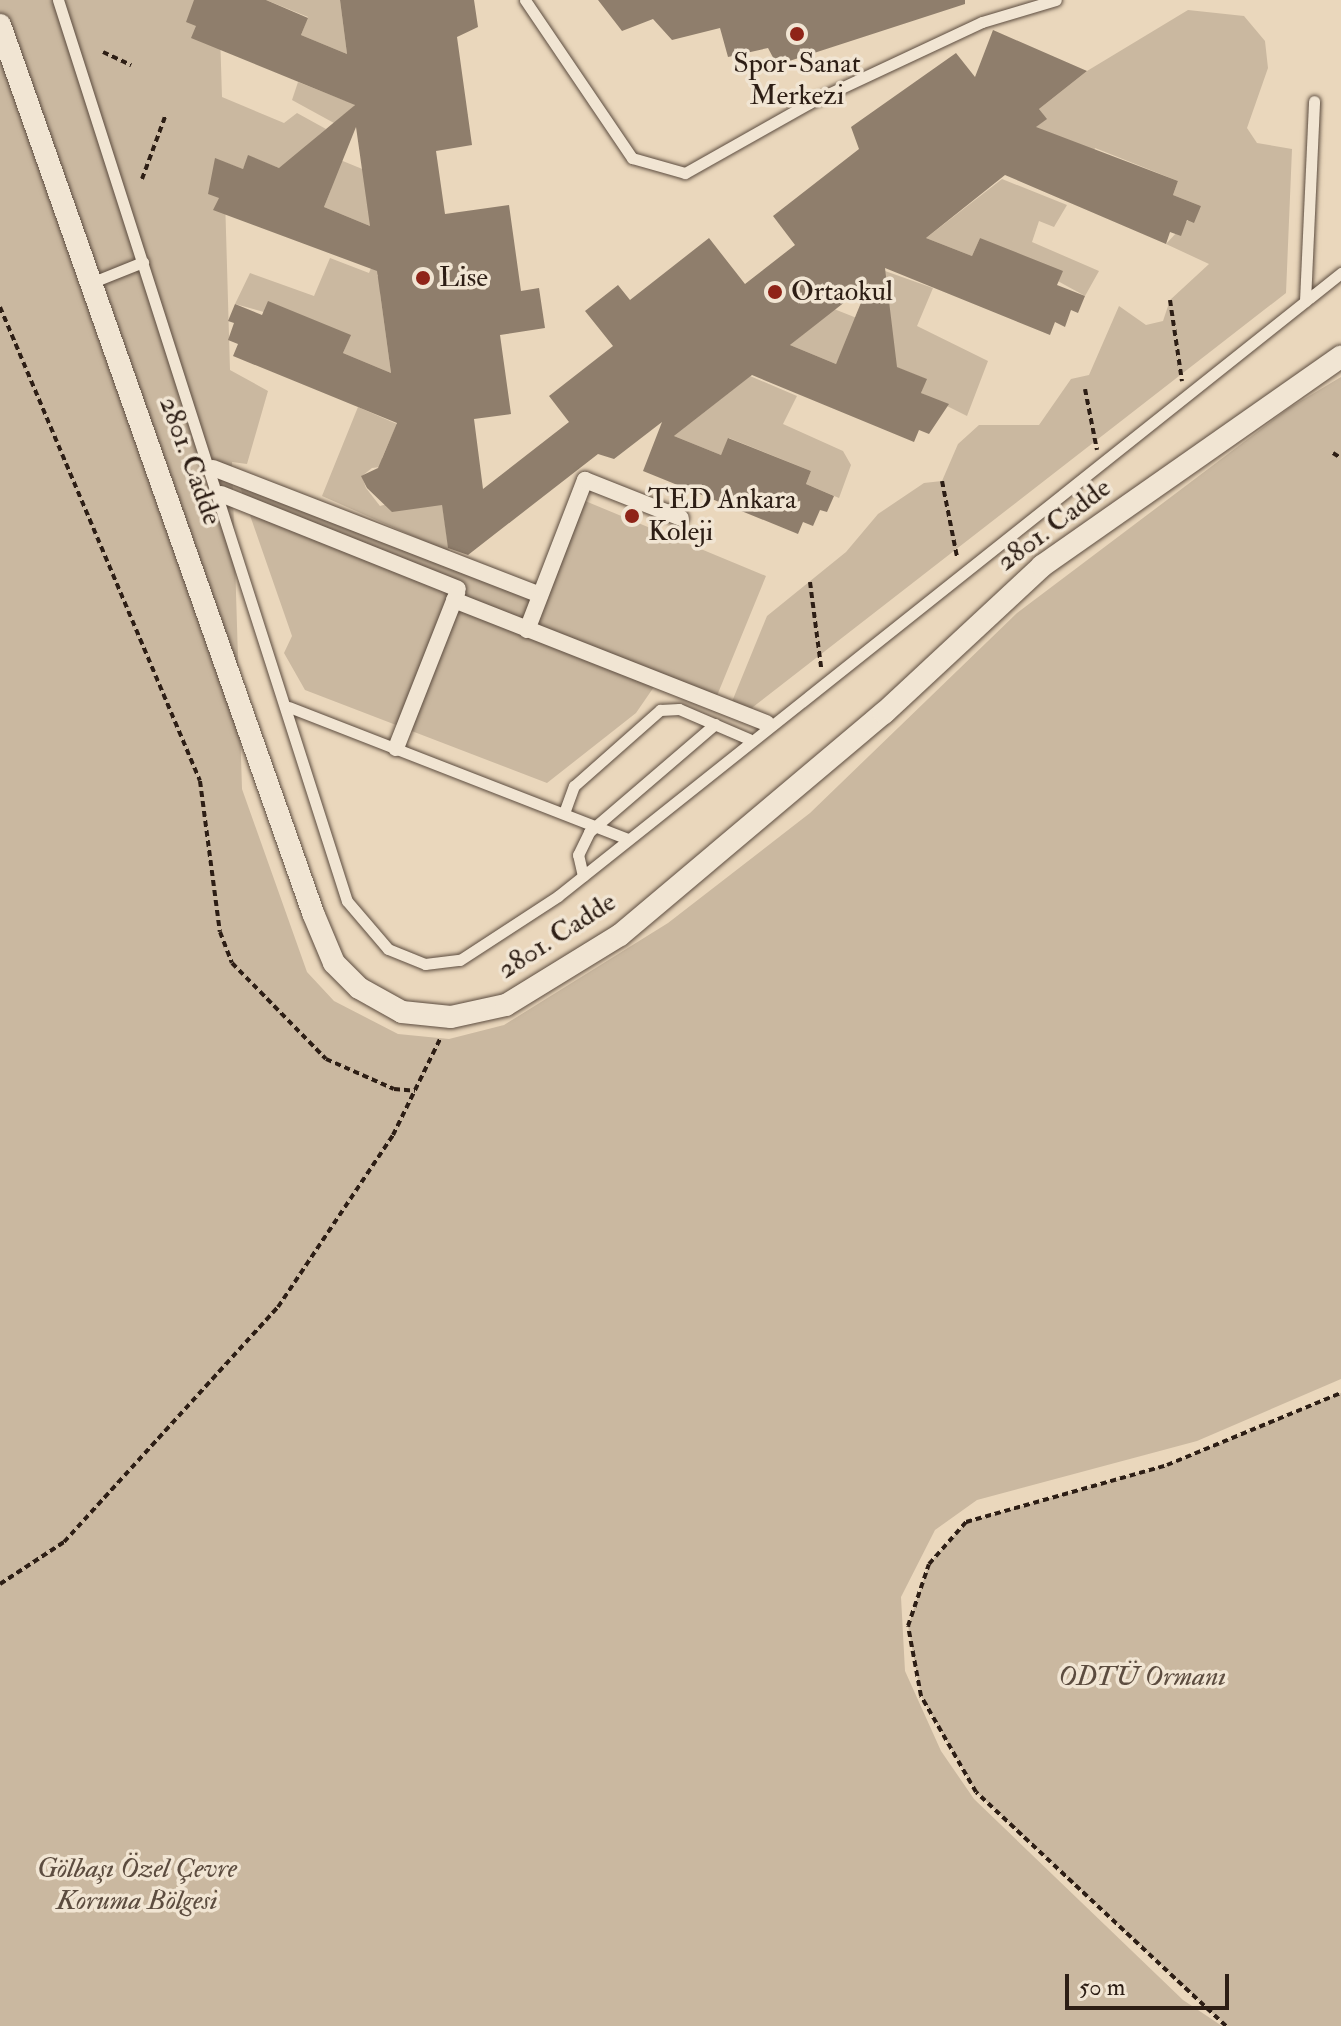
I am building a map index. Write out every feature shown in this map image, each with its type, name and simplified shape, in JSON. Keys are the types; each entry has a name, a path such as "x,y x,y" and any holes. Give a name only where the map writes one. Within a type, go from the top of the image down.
{"street":[{"name":"2801. Cadde","path":"0,25 334,963 380,1002 451,1017 506,1005 620,935 884,713 1042,566 1341,357"},
{"path":"213,468 540,595"},
{"path":"527,630 585,480 681,518"},
{"path":"221,494 456,595 527,630 767,723"},
{"path":"396,748 467,567"}],"lane":[{"path":"58,0 213,468 347,901 388,949 425,964 460,960 583,876 767,723 1341,273"},
{"path":"525,0 632,158 685,173 809,103 982,22 1056,0"},
{"path":"1305,301 1314,101"},
{"path":"93,282 143,262"},
{"path":"289,707 628,839"},
{"path":"564,813 574,786 660,710 670,707 749,739"},
{"path":"583,876 578,855 595,826 715,724"}],"path":[{"path":"103,52 131,65"},
{"path":"142,179 166,114"},
{"path":"1170,300 1184,396"},
{"path":"0,307 200,781 220,932 232,963 326,1059 394,1089 415,1091"},
{"path":"1085,389 1100,460"},
{"path":"1333,453 1341,458"},
{"path":"942,481 960,572"},
{"path":"810,582 823,681"},
{"path":"0,1584 64,1542 278,1307 415,1091 451,1017"},
{"path":"1226,2026 976,1792 921,1696 908,1626 929,1564 966,1522 1167,1465 1341,1393"}],"green space":[{"name":"Gölbaşı Özel Çevre Koruma Bölgesi","path":"0,0 219,0 222,97 284,123 297,113 326,129 306,146 377,175 370,226 324,207 331,189 249,156 243,169 224,162 230,370 268,391 247,464 232,462 242,789 307,972 334,1001 398,1034 449,1039 504,1025 668,923 810,813 1017,613 1289,408 1341,377 1341,1379 1197,1441 977,1500 935,1530 901,1597 905,1671 941,1751 974,1799 1183,2000 1222,2026 0,2026"},
{"path":"266,0 340,0 347,54 301,35 308,17"},
{"path":"1188,10 1244,16 1265,41 1268,68 1247,128 1257,143 1292,149 1286,293 744,714 729,709 767,616 846,552 878,514 924,483 942,481 958,444 979,425 1039,425 1071,379 1089,375 1119,306 1146,325 1163,321 1170,300 1209,264 1166,244 1201,206 1173,195 1178,181 1095,148 1088,166 1029,132 1046,119 1039,109 1087,71"},
{"path":"298,82 346,101 364,82 354,106 334,123 292,100"},
{"path":"1002,179 1067,205 1054,227 1039,221 1032,242 1099,271 1085,296 980,238 972,256 926,238"},
{"path":"378,251 386,254 377,276 393,283 380,293 391,373 343,353 350,336 235,304 250,273 314,296 330,258 369,273"},
{"path":"885,271 933,288 917,326 988,361 967,416 921,393 926,379 844,346 836,364 790,345 834,309 892,332"},
{"path":"750,376 797,396 783,424 843,451 851,465 839,498 806,484 811,471 729,438 721,455 674,436"},
{"path":"358,407 397,424 382,458 397,465 372,468 362,476 366,488 380,506 440,489 449,552 322,496"},
{"path":"237,478 539,595 578,498 766,576 714,703 658,681 636,713 547,783 305,690 284,653 292,636"},
{"name":"ODTÜ Ormanı","path":"1341,1393 1341,2026 1226,2026 976,1792 921,1696 908,1626 929,1564 966,1522 1167,1465"}],"building":[{"path":"194,0 266,0 308,18 301,35 347,54 340,0 474,0 478,27 457,37 472,145 436,151 445,214 509,205 521,291 539,288 545,328 500,335 511,414 474,419 483,489 569,422 549,396 613,346 585,311 618,285 630,300 709,238 745,284 795,245 773,216 859,149 851,127 956,53 975,77 993,30 1087,71 1039,109 1047,119 1036,127 1178,181 1173,195 1201,206 1194,223 1187,220 1181,236 1170,232 1166,244 1005,175 926,238 972,256 980,238 1063,271 1057,285 1085,296 1078,313 1071,310 1065,327 1055,322 1050,335 885,268 897,367 927,379 921,393 949,404 929,434 919,430 914,442 752,375 674,436 721,455 728,438 811,471 806,484 834,496 827,512 820,510 813,526 803,522 798,534 643,471 662,422 614,459 598,454 468,555 448,548 442,505 392,512 367,488 361,476 378,468 397,423 233,356 238,344 228,340 234,323 228,321 235,304 262,315 268,301 351,335 343,353 391,373 377,271 213,210 219,198 208,194 215,158 243,169 248,155 279,168 355,105 191,38 196,26 186,22","holes":["356,127 370,226 324,207","869,283 836,364 790,345"]},
{"name":"Spor-Sanat Merkezi","path":"598,0 965,0 965,4 777,65 768,48 728,57 720,28 672,40 653,19 622,31"}],"place":[{"name":"Spor-Sanat Merkezi","path":"797,34"},
{"name":"Lise","path":"423,278"},
{"name":"Ortaokul","path":"775,292"},
{"name":"TED Ankara Koleji","path":"632,516"}]}
